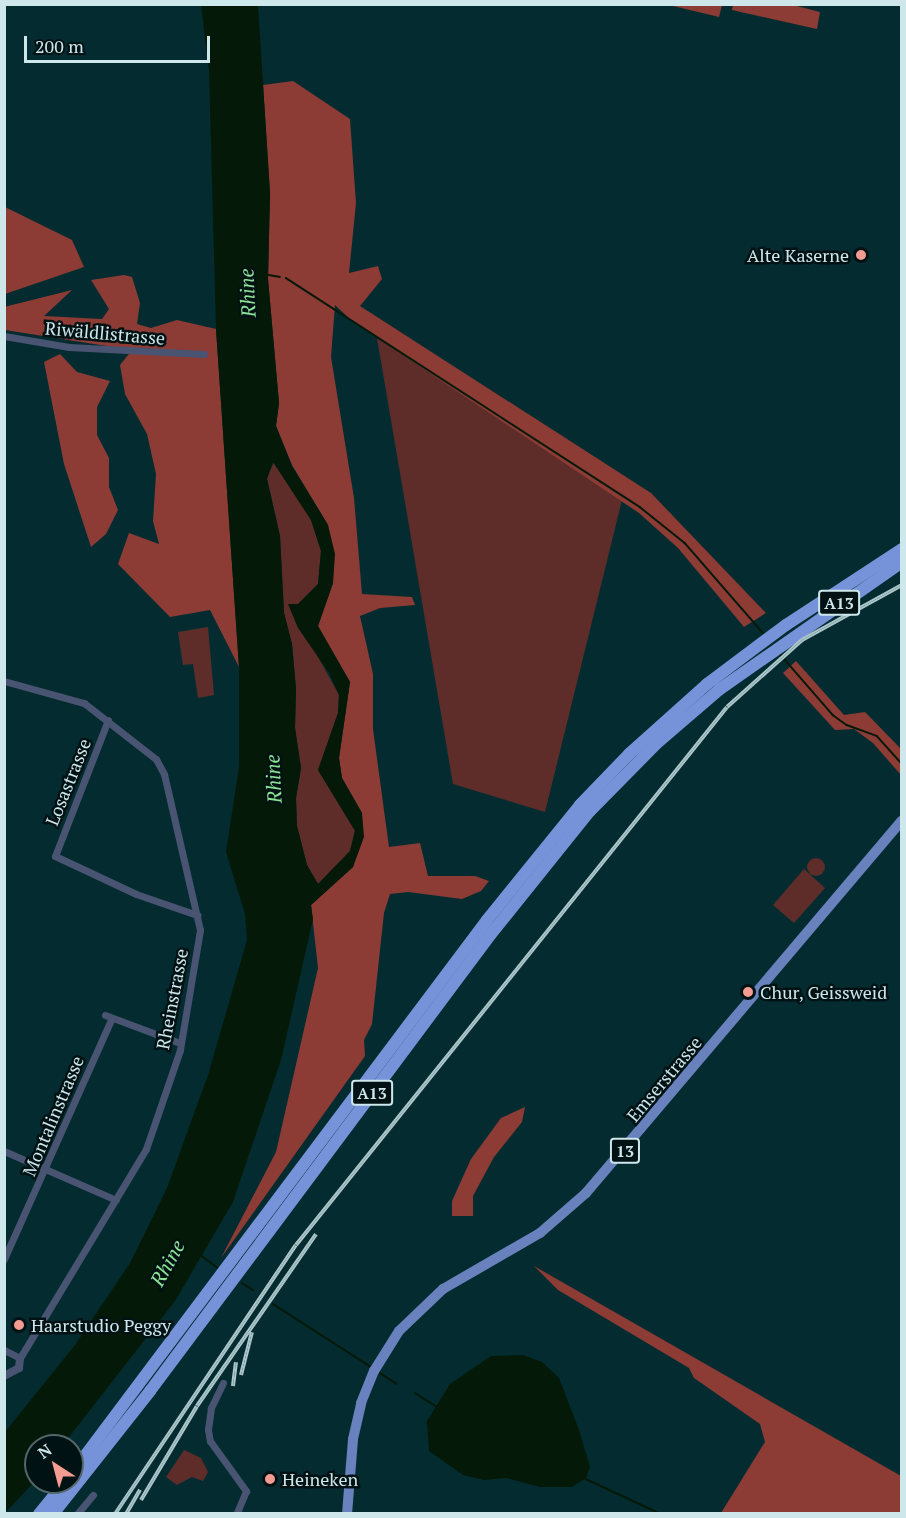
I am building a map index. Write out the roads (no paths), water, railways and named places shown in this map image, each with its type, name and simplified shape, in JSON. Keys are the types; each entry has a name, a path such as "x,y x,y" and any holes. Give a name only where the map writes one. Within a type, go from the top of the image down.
{"highway":[{"name":"A13","path":"84,1457 518,879 603,780 713,687 902,549"},
{"name":"A13","path":"771,643 902,562"},
{"name":"A13","path":"53,1514 150,1391 541,869 613,787 713,687"},
{"path":"39,1514 55,1494"}],"main road":[{"name":"Emserstrasse","path":"347,1514 353,1439 367,1385 385,1350 431,1298 540,1233 586,1194 902,821"}],"street":[{"name":"Riwäldlistrasse","path":"4,336 69,347 204,354"},
{"name":"Rheinstrasse","path":"4,681 72,697 108,720 147,750 162,768 200,930 198,955 180,1043 165,1101 150,1140 20,1358 19,1368 4,1376"},
{"name":"Losastrasse","path":"108,720 55,854 61,862 197,915"},
{"name":"Montalinstrasse","path":"4,1259 48,1169 108,1016 180,1043"},
{"path":"4,1151 116,1200"},
{"path":"4,1350 20,1358"},
{"path":"223,1383 211,1408 208,1430 210,1441 246,1491 236,1514"},
{"path":"77,1514 93,1495"}],"water":[{"name":"Rhine","path":"201,5 258,5 270,193 268,279 279,403 276,426 292,466 328,525 335,554 333,583 318,626 350,682 339,758 342,778 362,813 364,837 353,867 311,905 313,919 281,1060 233,1202 175,1301 71,1434 24,1434 24,1493 5,1513 5,1432 75,1345 130,1263 167,1188 208,1075 247,940 245,914 226,852 239,767 239,667 216,329 209,71","holes":["273,462 311,520 321,551 318,584 298,604 288,604 298,628 329,673 339,695 338,713 318,770 355,831 350,851 318,884 307,865 297,826 296,798 301,768 295,728 296,689 292,644 284,613 280,536 267,479"]},
{"path":"523,1355 542,1362 559,1378 579,1430 590,1467 586,1478 572,1487 540,1487 506,1478 484,1480 463,1475 429,1451 427,1421 450,1384 491,1356"}],"waterway":[{"path":"269,275 280,277"},
{"path":"286,278 640,507 685,543 764,634"},
{"path":"780,654 833,715 847,725 877,736 902,764"},
{"path":"202,1256 218,1268"},
{"path":"242,1283 253,1290"},
{"path":"273,1304 371,1367"},
{"path":"380,1373 397,1384"},
{"path":"415,1393 439,1408"},
{"path":"586,1479 661,1514"}],"railway":[{"path":"115,1514 296,1245 727,707 802,640 902,585"},
{"path":"141,1500 197,1406 316,1234"},
{"path":"241,1375 252,1332"},
{"path":"233,1386 236,1362"},
{"path":"126,1514 140,1490"}],"place":[{"name":"Alte Kaserne","path":"861,255"},
{"name":"Chur, Geissweid","path":"748,992"},
{"name":"Haarstudio Peggy","path":"19,1325"},
{"name":"Heineken","path":"270,1479"}]}
